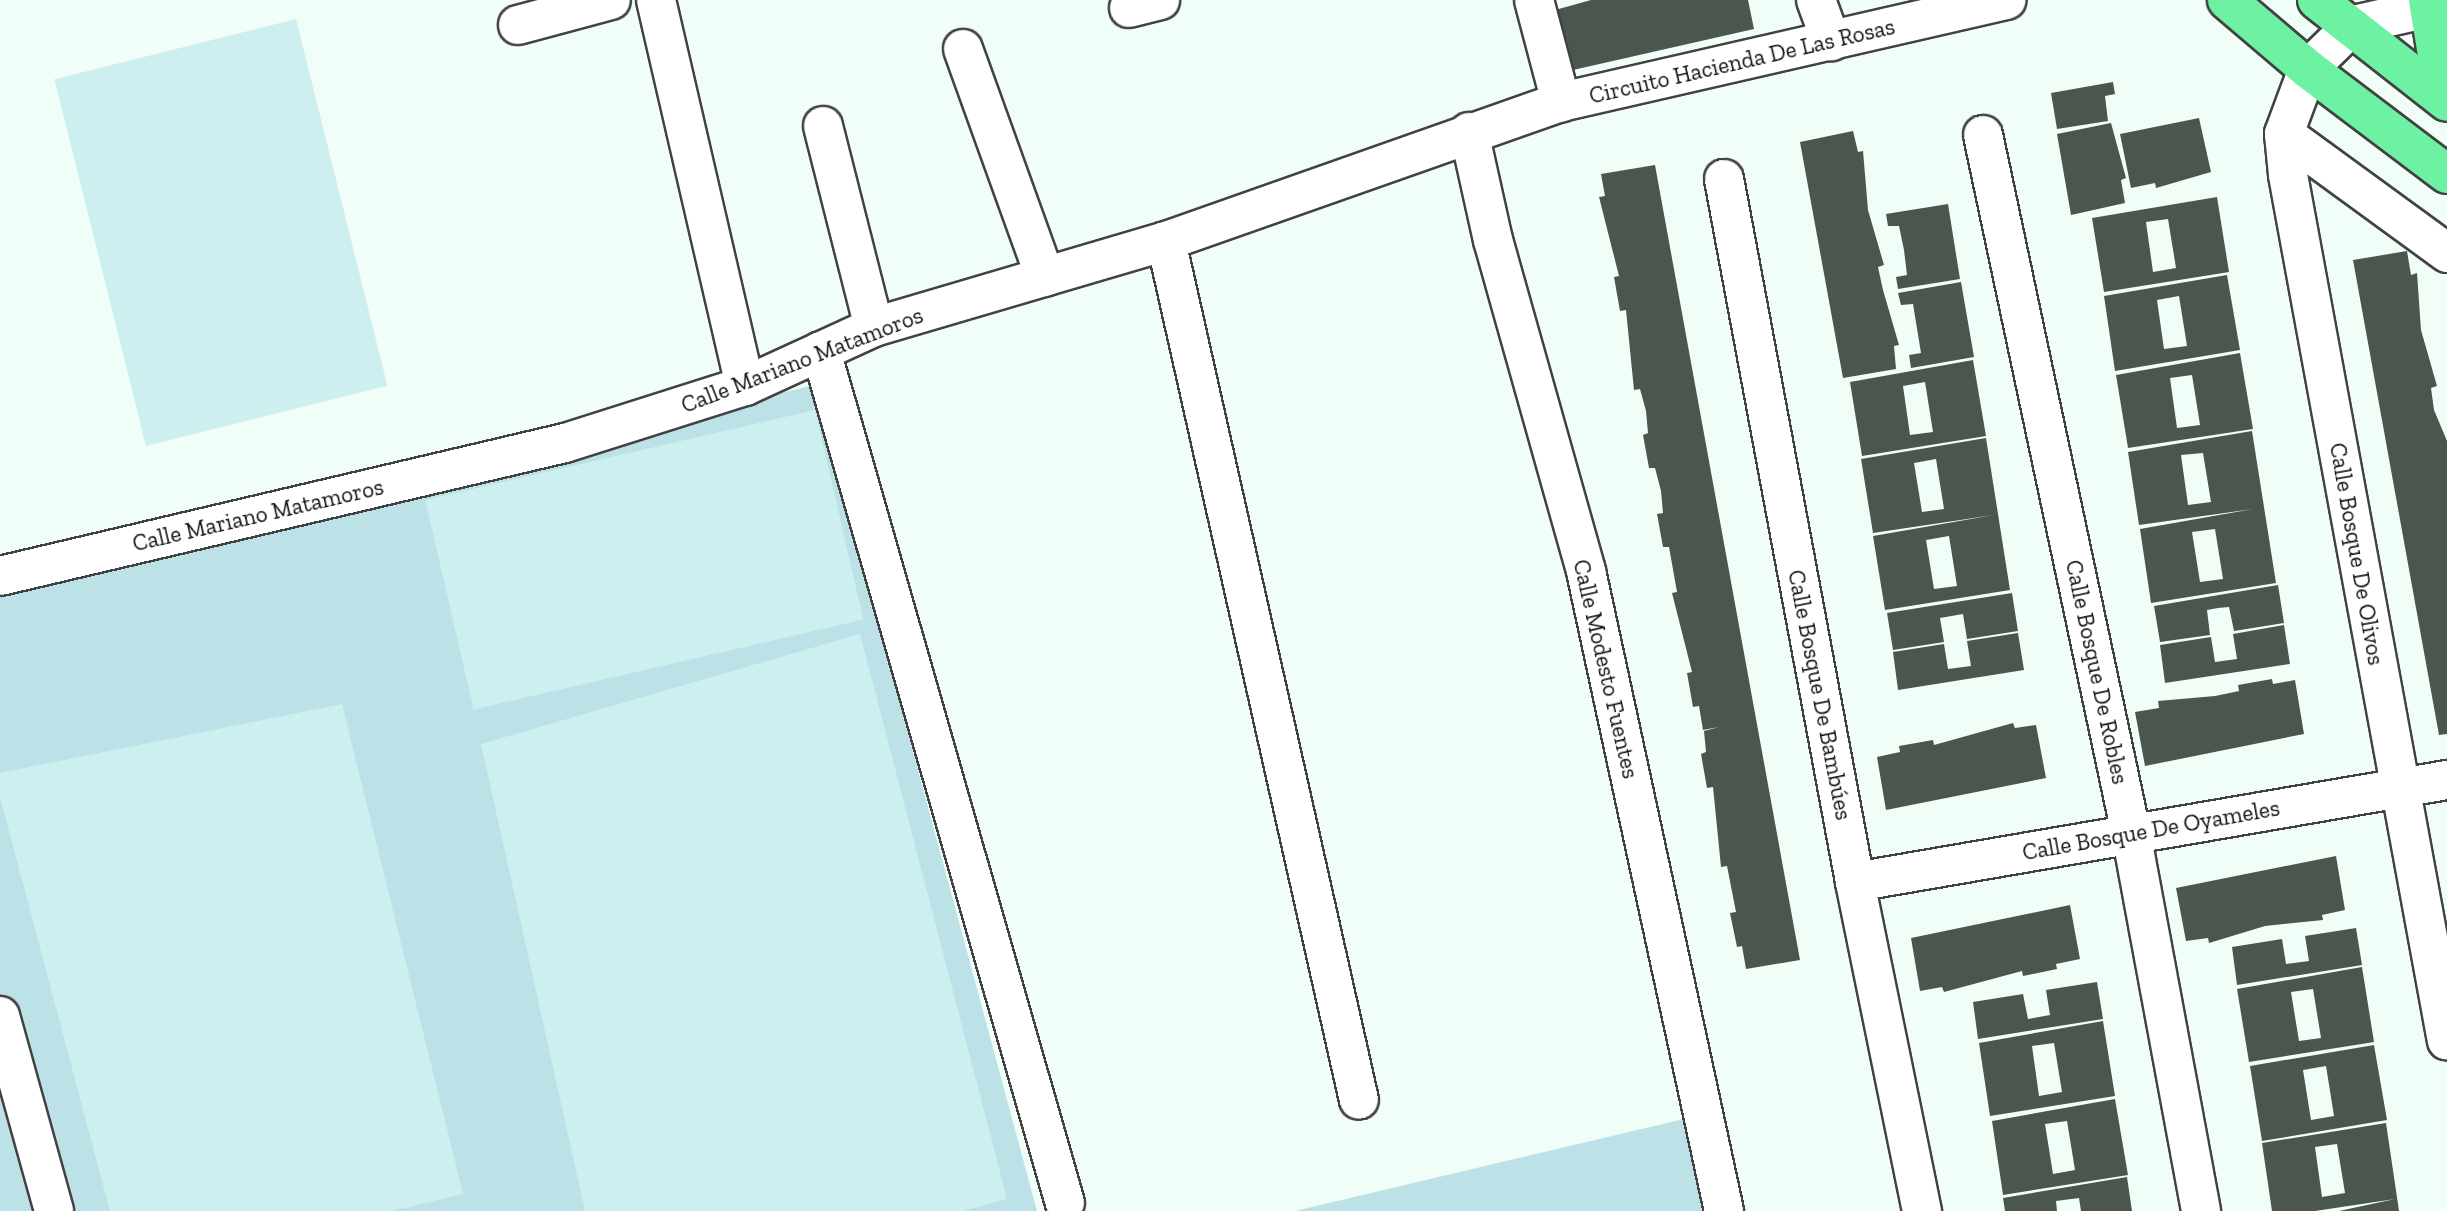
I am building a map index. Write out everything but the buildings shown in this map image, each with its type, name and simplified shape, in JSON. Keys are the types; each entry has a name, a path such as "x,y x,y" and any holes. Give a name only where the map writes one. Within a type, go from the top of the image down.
{"main road":[{"path":"2227,0 2308,69 2447,174"},
{"path":"2316,0 2353,25 2447,102"},
{"path":"2437,9 2447,89"}],"street":[{"path":"518,25 611,0"},
{"path":"656,0 745,386"},
{"path":"1534,0 1561,102"},
{"name":"Circuito Hacienda De Las Rosas","path":"1469,132 1827,13 2006,0"},
{"path":"2308,69 2353,25 2437,9"},
{"path":"963,49 1045,277"},
{"name":"Calle Bosque De Olivos","path":"2308,69 2284,134 2288,175 2447,1041"},
{"path":"823,126 874,327"},
{"name":"Calle Mariano Matamoros","path":"0,576 565,443 745,386 874,327 1166,241 1469,132"},
{"name":"Calle Modesto Fuentes","path":"1469,132 1493,240 1586,571 1724,1211"},
{"path":"2284,134 2447,253"},
{"name":"Calle Bosque De Robles","path":"1983,135 2131,833 2201,1211"},
{"name":"Calle Bosque De Bambúes","path":"1724,178 1855,882 1922,1211"},
{"path":"1166,241 1359,1100"},
{"path":"821,351 1065,1203"},
{"name":"Calle Bosque De Oyameles","path":"1855,882 2447,780"},
{"path":"0,1016 54,1211"}],"shaded area":[{"path":"296,19 387,386 146,446 54,79"},
{"path":"814,385 1037,1211 0,1211 0,583"},
{"path":"815,410 863,619 474,709 425,500"},
{"path":"860,634 1007,1199 962,1211 585,1211 481,744"},
{"path":"342,704 463,1194 392,1211 110,1211 0,797 0,773"},
{"path":"1688,1118 1708,1211 1295,1211"}]}
